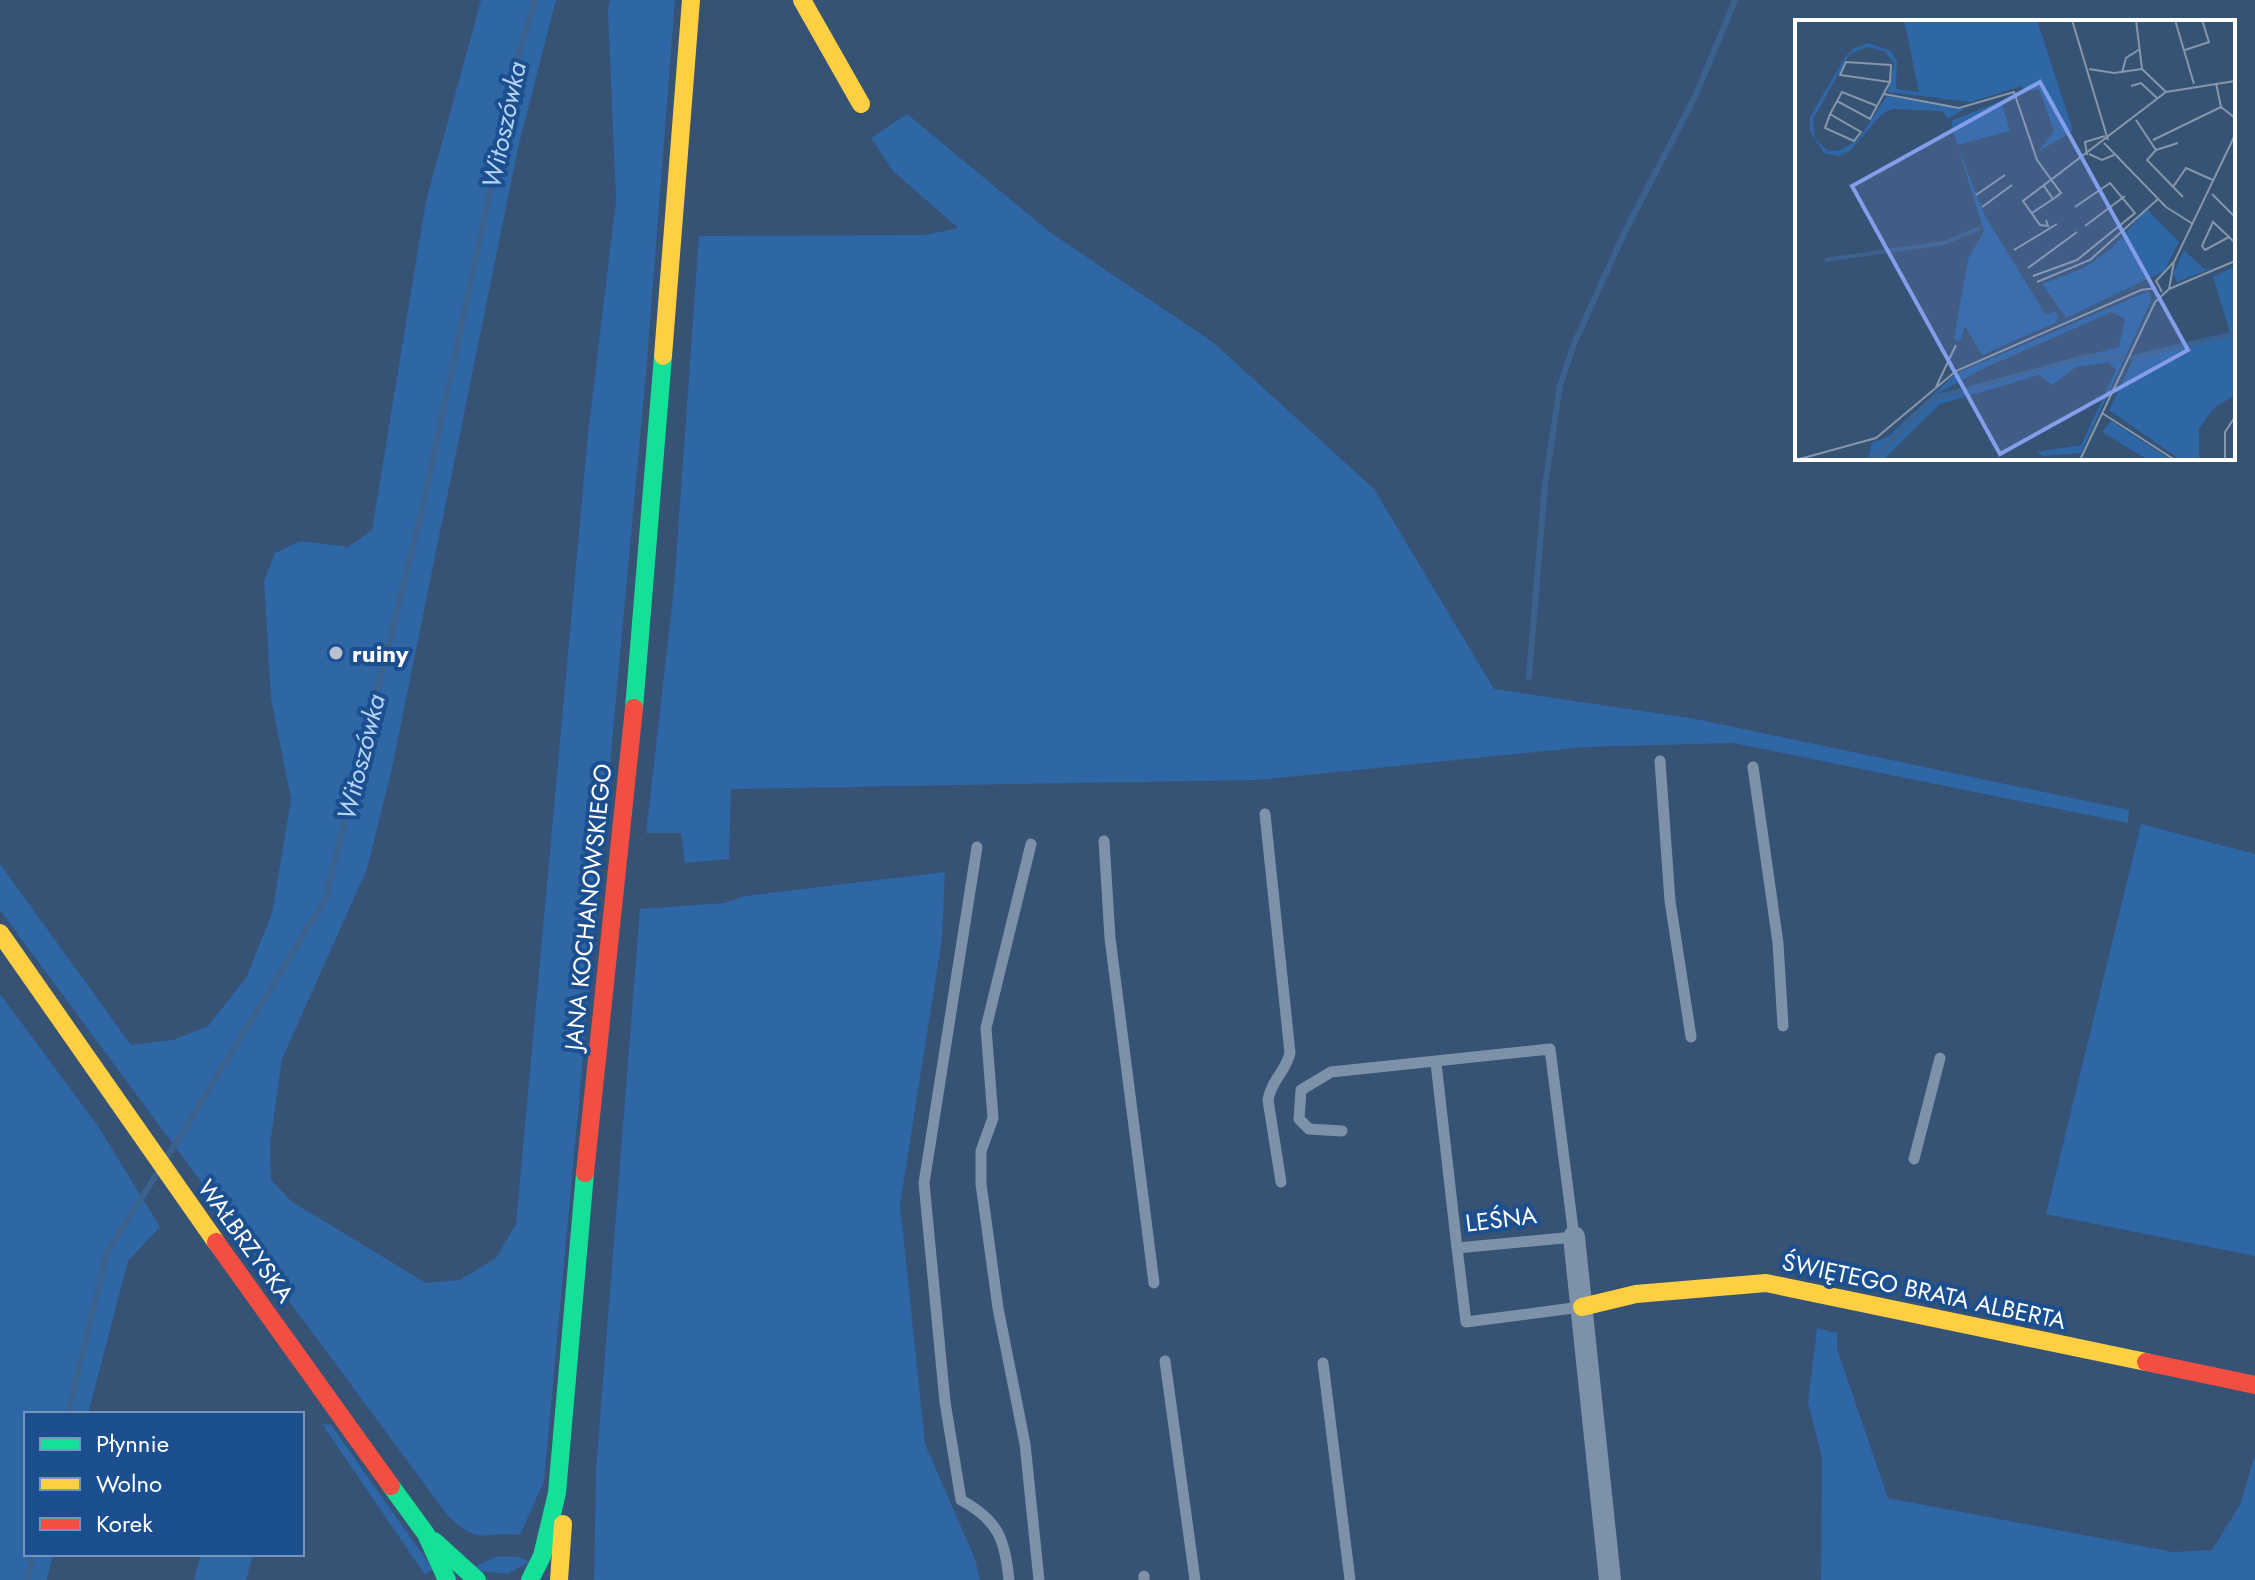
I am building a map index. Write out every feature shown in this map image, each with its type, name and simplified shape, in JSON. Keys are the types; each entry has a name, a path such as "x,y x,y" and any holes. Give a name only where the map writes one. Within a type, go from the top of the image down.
{"street":[{"name":"JANA KOCHANOWSKIEGO","path":"530,1580 542,1556 557,1493 595,1053 635,703 691,0"},
{"path":"802,0 861,104"},
{"name":"WAŁBRZYSKA","path":"0,933 142,1140 426,1534 447,1580"},
{"path":"1574,1237 1610,1580"},
{"name":"ŚWIĘTEGO BRATA ALBERTA","path":"1582,1307 1636,1294 1766,1283 2255,1385"},
{"path":"557,1493 564,1539 559,1580"},
{"path":"426,1534 477,1580"}],"lane":[{"path":"1660,761 1670,901 1691,1037"},
{"path":"1753,767 1778,943 1783,1026"},
{"path":"1265,814 1290,1053 1288,1064 1270,1087 1268,1100 1281,1182"},
{"path":"1104,841 1110,938 1154,1283"},
{"path":"1031,844 986,1028 993,1118 981,1151 981,1184 998,1308 1025,1444 1039,1580"},
{"path":"977,847 924,1183 945,1402 961,1500 985,1513 999,1533 1009,1580"},
{"path":"1342,1131 1309,1129 1299,1119 1301,1090 1331,1072 1550,1049 1574,1237"},
{"path":"1914,1159 1940,1058"},
{"path":"1436,1063 1457,1248"},
{"name":"LEŚNA","path":"1574,1237 1457,1248 1466,1322 1582,1307"},
{"path":"1165,1361 1195,1580"},
{"path":"1323,1363 1350,1580"}],"shaded area":[{"path":"481,0 556,0 518,148 392,768 367,869 282,1059 270,1145 271,1180 291,1201 426,1283 460,1280 496,1258 516,1224 588,434 616,200 608,11 610,0 675,0 646,373 544,1481 520,1535 482,1536 459,1526 448,1516 0,910 0,864 131,1045 173,1040 208,1026 246,978 272,913 291,799 271,699 264,581 275,553 300,541 348,547 372,530 426,201"},
{"path":"907,114 1051,233 1214,343 1374,489 1494,689 1696,719 2129,810 2128,823 1733,743 1586,747 1257,780 731,789 729,859 685,863 681,833 646,833 674,588 699,236 926,235 958,228 893,171 871,138"},
{"path":"2141,824 2255,854 2255,1256 2046,1214"},
{"path":"945,872 942,939 900,1204 925,1444 975,1559 980,1580 594,1580 596,1470 640,909 725,903 745,896"},
{"path":"0,994 98,1126 160,1227 128,1261 89,1412 24,1412 24,1556 53,1556 47,1580 0,1580"},
{"path":"1817,1328 1837,1333 1837,1349 1888,1498 2173,1552 2212,1550 2241,1503 2255,1454 2255,1580 1821,1580 1822,1458 1808,1403"},
{"path":"322,1424 331,1425 433,1569 425,1575"},
{"path":"200,1556 252,1556 246,1580 194,1580"},
{"path":"495,1557 519,1557 529,1562 508,1574 468,1570"}],"waterway":[{"name":"Witoszówka","path":"166,1159 325,900 422,510 520,50 535,0"},
{"path":"1529,677 1545,485 1560,386 1574,344 1626,229 1695,97 1735,0"},
{"name":"Witoszówka","path":"68,1412 107,1252 156,1175"},
{"name":"Witoszówka","path":"27,1580 33,1556"}],"traffic: fast":[{"path":"634,708 663,356"},
{"path":"530,1580 542,1556 557,1493 585,1173"},
{"path":"391,1486 426,1534 447,1580"},
{"path":"434,1541 477,1580"}],"traffic: slow":[{"path":"663,356 691,0"},
{"path":"802,0 861,104"},
{"path":"0,933 216,1242"},
{"path":"1582,1307 1636,1294 1766,1283 2146,1362"},
{"path":"559,1580 563,1524"}],"traffic: jam":[{"path":"585,1173 634,708"},
{"path":"216,1242 391,1486"},
{"path":"2146,1362 2255,1385"}],"place":[{"name":"ruiny","path":"336,653"}]}
